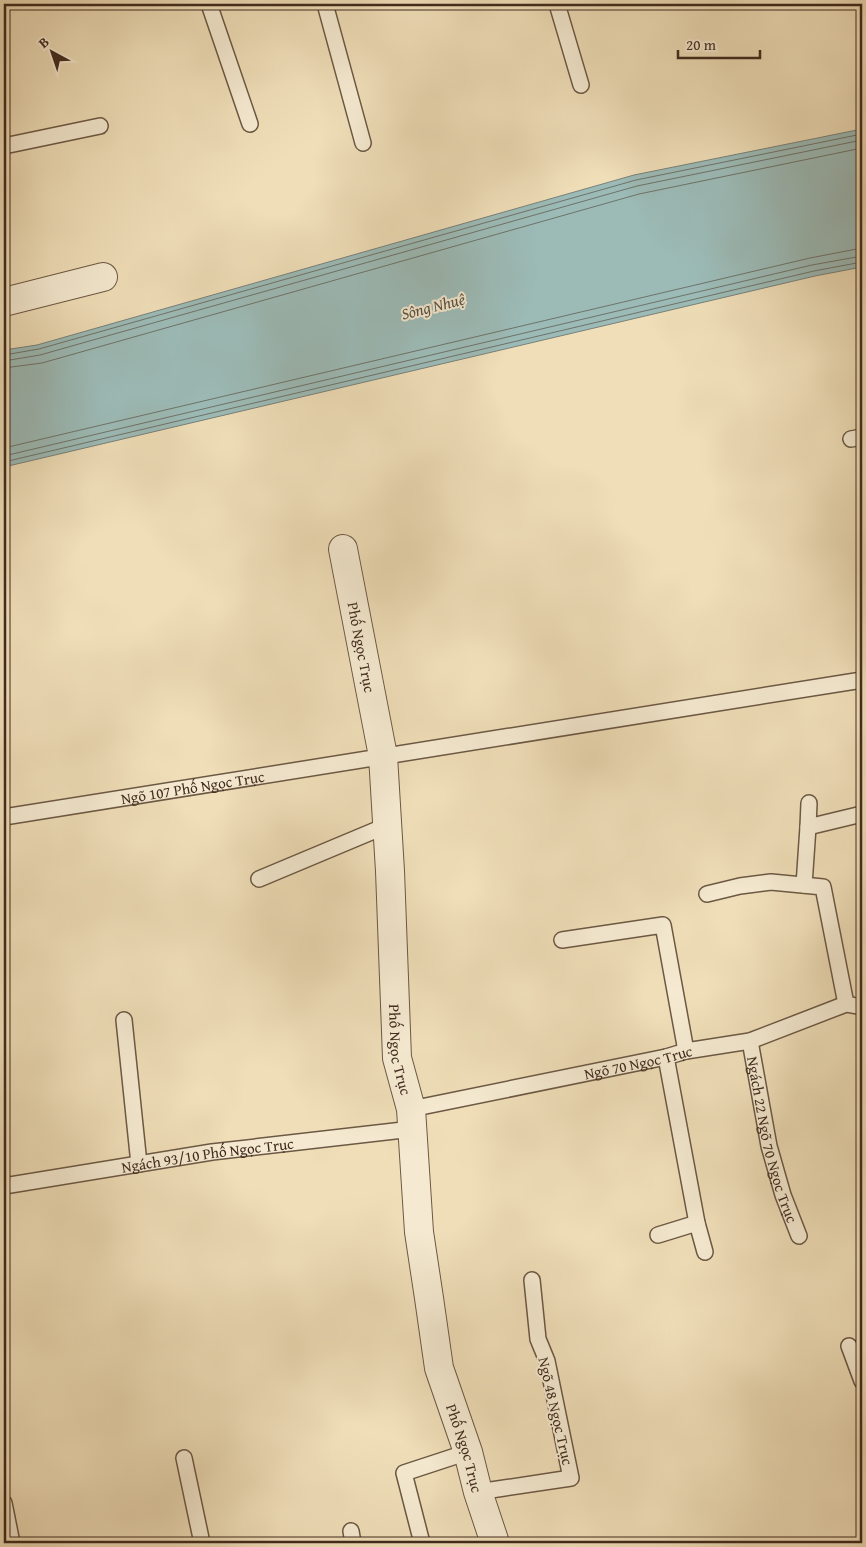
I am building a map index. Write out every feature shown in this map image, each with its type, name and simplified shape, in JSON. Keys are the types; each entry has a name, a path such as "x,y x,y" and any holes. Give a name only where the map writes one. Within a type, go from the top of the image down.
{"street":[{"path":"4,302 103,277"},
{"path":"4,316 14,313 36,295"},
{"name":"Phố Ngọc Trục","path":"343,550 382,756 388,826 397,1058 412,1119 419,1232 439,1368 468,1452 494,1543"}],"lane":[{"path":"209,4 250,124"},
{"path":"325,4 363,143"},
{"path":"557,4 581,85"},
{"path":"4,146 100,126"},
{"name":"Ngõ 107 Phố Ngọc Trục","path":"4,817 862,680"},
{"path":"804,885 810,803"},
{"path":"808,827 862,814"},
{"path":"259,879 388,826"},
{"path":"707,894 740,886 771,882 822,887 846,1004 862,1007"},
{"path":"562,940 663,925 686,1051"},
{"name":"Ngõ 70 Ngọc Trục","path":"412,1119 686,1051 750,1040 846,1004"},
{"path":"124,1020 139,1164"},
{"name":"Ngách 22 Ngõ 70 Ngọc Trục","path":"750,1040 769,1146 783,1194 799,1236"},
{"path":"666,1057 697,1223 705,1252"},
{"name":"Ngách 93/10 Phố Ngọc Trục","path":"4,1186 412,1119"},
{"path":"658,1235 697,1223"},
{"name":"Ngõ 48 Ngọc Trục","path":"478,1492 571,1478 547,1361 538,1339 532,1280"},
{"path":"849,1346 862,1381"},
{"path":"422,1543 404,1473 468,1452"},
{"path":"184,1458 202,1543"},
{"path":"4,1503 12,1543"}],"water":[{"name":"Sông Nhuệ","path":"862,129 862,267 815,276 4,467 4,350 37,345 634,175"}]}
